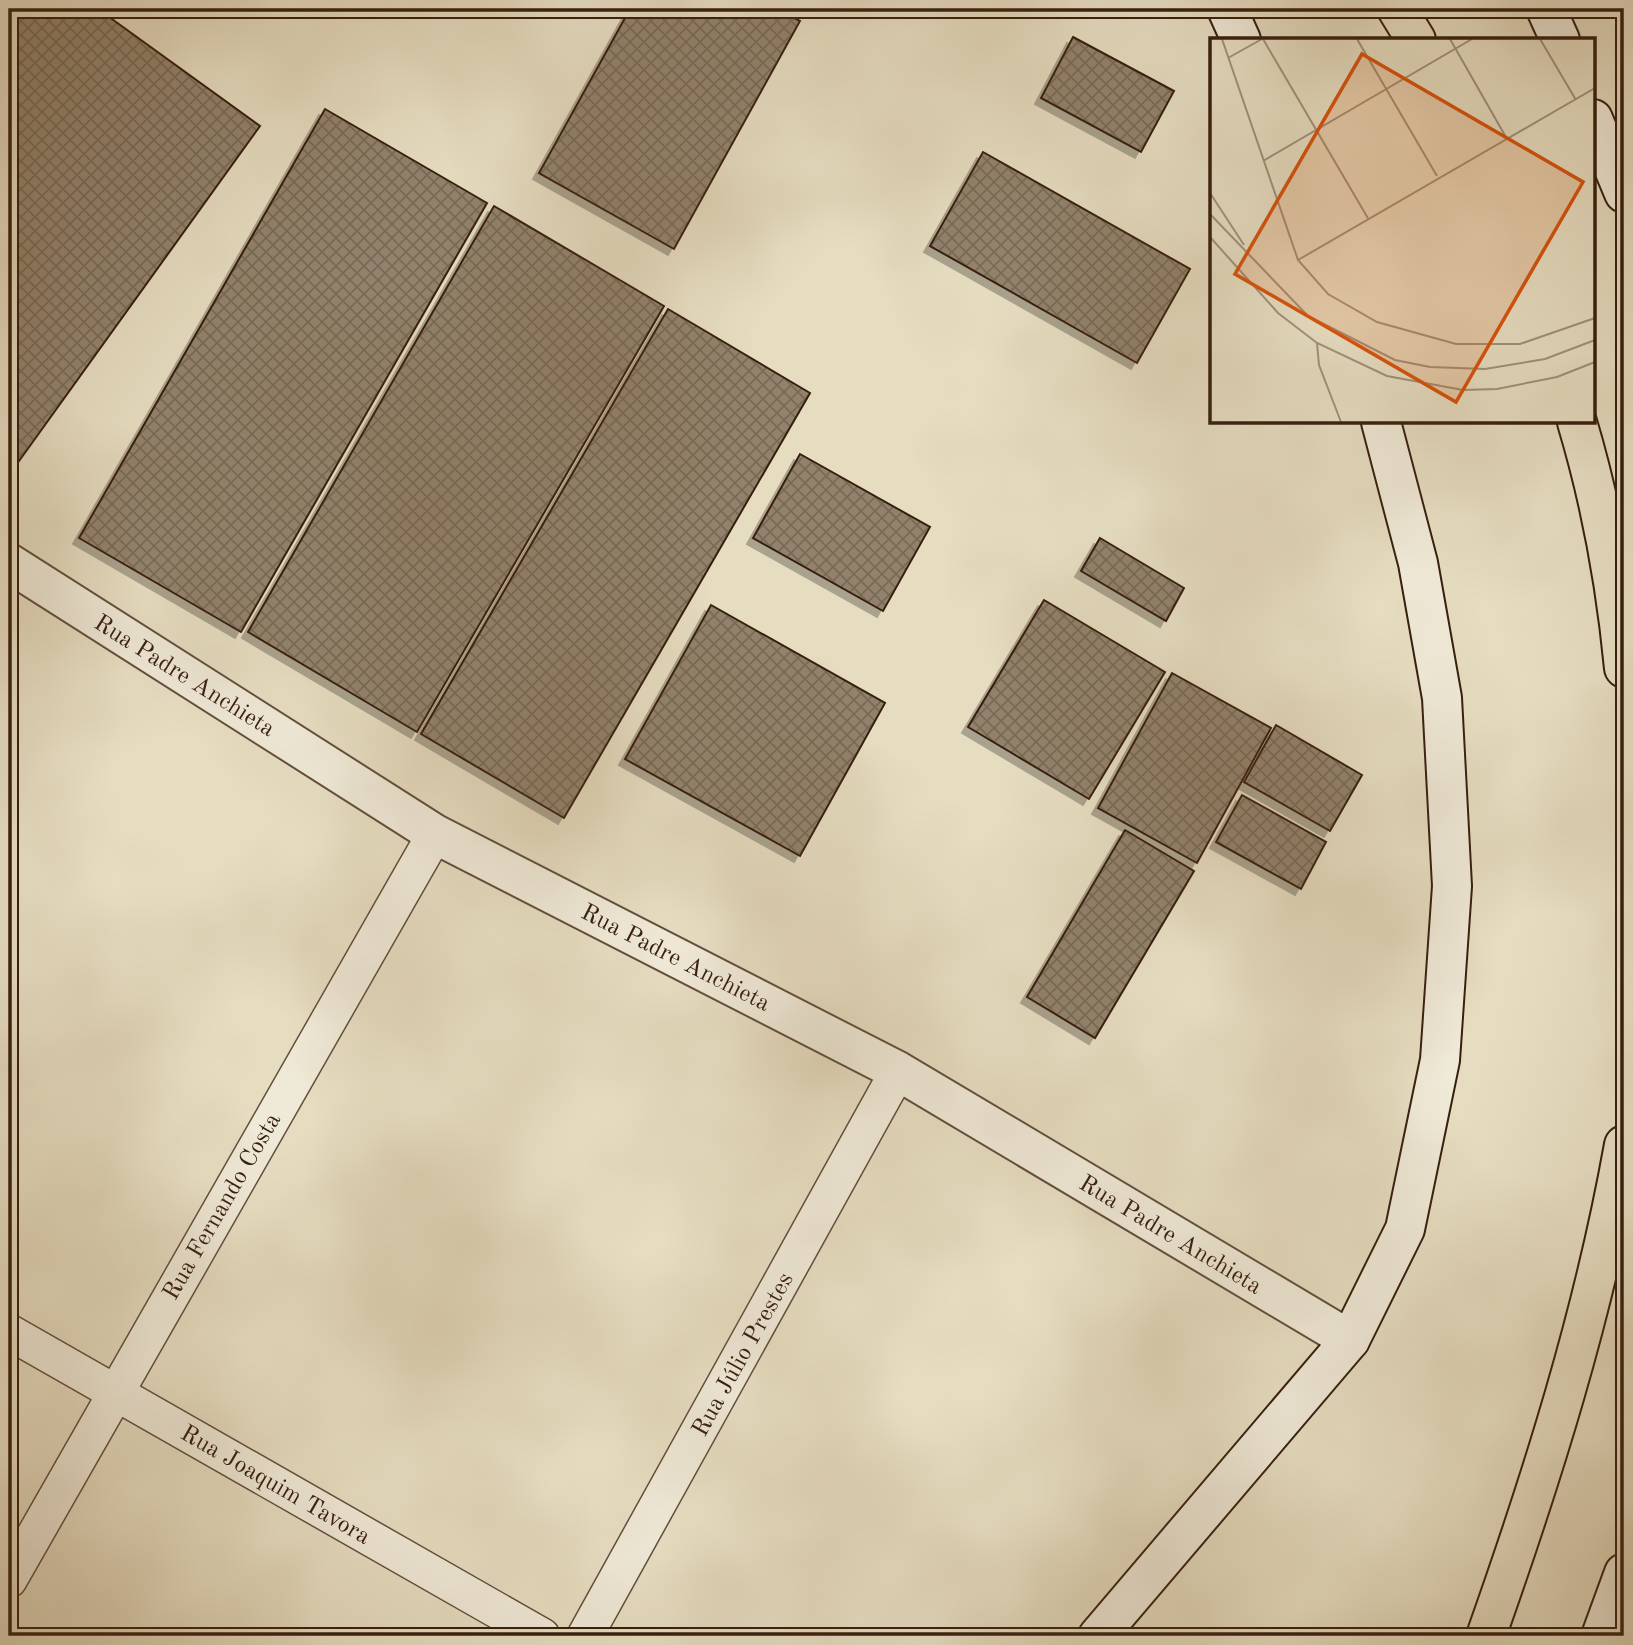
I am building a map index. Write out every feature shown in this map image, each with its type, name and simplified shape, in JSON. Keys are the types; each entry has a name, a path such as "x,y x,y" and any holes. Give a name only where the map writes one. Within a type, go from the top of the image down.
{"highway":[{"path":"1397,9 1415,38"},
{"path":"1578,424 1594,478 1618,607 1624,668"},
{"path":"1486,1636 1563,1405 1600,1263 1624,1145"},
{"path":"1464,1636 1502,1555 1520,1535"},
{"path":"1497,1636 1511,1592 1520,1535"}],"main road":[{"path":"1227,9 1240,38"},
{"path":"1546,9 1559,38"},
{"path":"1594,121 1624,193"},
{"path":"1098,1636 1350,1340 1405,1229 1440,1060 1452,886 1442,698 1418,564 1382,424"},
{"name":"Rua Padre Anchieta","path":"9,563 435,834 898,1071 1350,1340"},
{"path":"1601,1636 1624,1573"}],"street":[{"name":"Rua Fernando Costa","path":"9,1580 435,834"},
{"name":"Rua Júlio Prestes","path":"585,1636 898,1071"},
{"name":"Rua Joaquim Tavora","path":"9,1332 542,1636"}],"building":[{"path":"9,9 98,9 260,126 9,475"},
{"path":"630,9 778,9 800,21 674,249 539,173"},
{"path":"1073,37 1174,91 1141,152 1041,98"},
{"path":"325,109 487,203 241,632 79,538"},
{"path":"983,152 1190,269 1137,363 930,246"},
{"path":"494,206 664,306 417,732 248,632"},
{"path":"668,309 810,393 564,818 421,734"},
{"path":"800,454 930,527 883,611 753,538"},
{"path":"1100,538 1184,588 1166,621 1081,571"},
{"path":"1044,600 1165,672 1089,799 968,727"},
{"path":"711,605 885,703 800,856 625,759"},
{"path":"1172,673 1271,728 1197,863 1098,808"},
{"path":"1276,725 1362,775 1330,831 1244,782"},
{"path":"1242,795 1326,842 1301,889 1216,842"},
{"path":"1125,830 1194,871 1095,1038 1027,997"}]}
